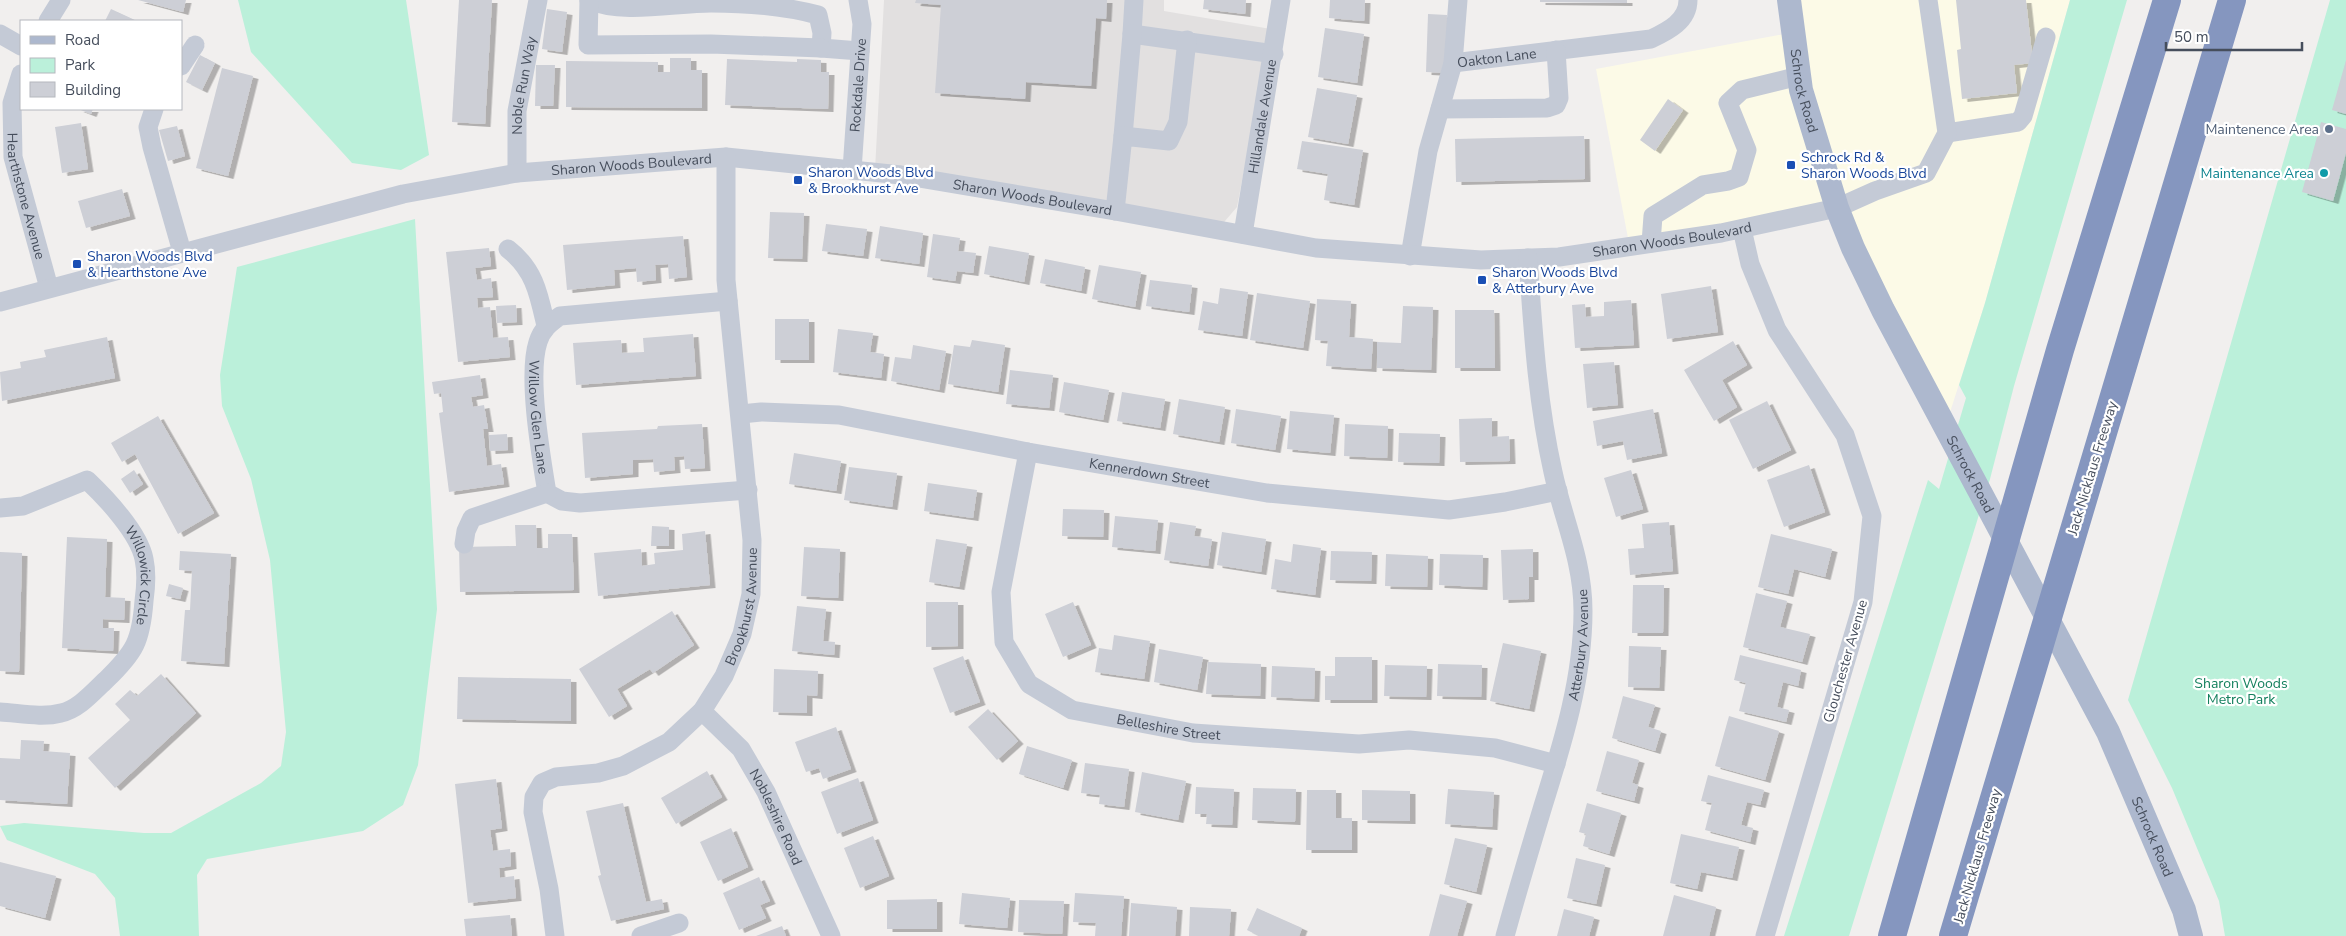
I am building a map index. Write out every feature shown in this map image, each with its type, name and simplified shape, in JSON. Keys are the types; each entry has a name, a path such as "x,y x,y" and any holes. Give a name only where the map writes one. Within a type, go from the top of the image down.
{"highway":[{"path":"1892,936 2058,360 2167,0"},
{"name":"Jack Nicklaus Freeway","path":"1954,936 2232,0"}],"main road":[{"name":"Schrock Road","path":"1789,0 1801,90 1837,208 1853,248 1882,310 2102,721 2184,910 2191,936"}],"street":[{"path":"49,20 62,0"},
{"name":"Noble Run Way","path":"517,173 517,112 538,0"},
{"path":"821,48 822,33 818,15 796,9 711,3 632,7 603,6 589,0 588,45 711,44 860,51"},
{"name":"Rockdale Drive","path":"852,170 862,24 858,0"},
{"path":"1115,211 1134,0"},
{"name":"Hillandale Avenue","path":"1243,234 1274,54 1281,0"},
{"path":"1453,63 1458,0"},
{"name":"Oakton Lane","path":"1410,256 1428,151 1453,63 1651,39 1674,28 1688,9 1688,0"},
{"path":"1928,0 1947,132 2018,122 2023,116 2046,37"},
{"path":"0,34 20,45"},
{"path":"1132,34 1187,40 1274,54"},
{"path":"1123,136 1169,141 1178,122 1187,40"},
{"path":"182,64 195,45"},
{"path":"1440,109 1547,108 1556,105 1559,98 1556,50"},
{"path":"1651,243 1653,216 1703,185 1728,182 1738,177 1747,150 1728,103 1742,90 1799,76"},
{"name":"Hearthstone Avenue","path":"20,77 12,103 13,158 49,288"},
{"path":"154,110 148,128 182,252"},
{"name":"Sharon Woods Boulevard","path":"0,302 372,202 517,173 726,156 901,175 1115,211 1316,248 1481,260 1559,257 1742,229 1837,208 1875,191 1926,174 1947,132"},
{"name":"Brookhurst Avenue","path":"555,936 550,889 533,812 534,796 542,783 556,777 598,773 623,766 669,742 702,711 728,667 742,634 749,602 752,540 741,414 726,280 726,156"},
{"name":"Glouchester Avenue","path":"1742,229 1750,264 1776,330 1845,435 1872,516 1863,602 1765,936"},
{"path":"508,249 521,260 538,290 546,326 560,316 728,301"},
{"name":"Atterbury Avenue","path":"1504,936 1556,764 1581,665 1583,610 1578,560 1558,491 1540,404 1532,333 1528,258"},
{"name":"Willow Glen Lane","path":"546,326 538,342 534,382 547,492 562,501 580,504 748,490"},
{"name":"Kennerdown Street","path":"741,414 761,412 839,415 1028,452 1267,493 1449,510 1505,502 1558,491"},
{"name":"Belleshire Street","path":"1028,452 1001,592 1004,642 1029,684 1072,710 1193,733 1359,744 1409,740 1495,748 1556,764"},
{"name":"Willowick Circle","path":"0,508 23,506 86,480 111,502 134,538 144,557 146,579 142,624 137,645 124,662 85,701 61,713 35,715 0,712"},
{"path":"464,544 466,531 472,518 547,492"},
{"name":"Nobleshire Road","path":"702,711 741,749 766,792 831,936"},
{"path":"641,936 679,923"}],"shaded area":[{"path":"884,0 1164,0 1164,11 1271,29 1237,207 1219,228 875,170"},
{"path":"1787,0 2070,0 1985,303 1944,431 1833,205 1631,254 1596,69 1790,33"}],"green space":[{"path":"238,0 406,0 429,155 401,170 352,163 251,52"},
{"path":"2070,0 2127,0 2014,386 1990,479 1849,936 1784,936 1928,480 1939,489 1966,398 1959,385 1985,303"},
{"name":"Sharon Woods Metro Park","path":"2330,0 2346,0 2346,936 2225,936 2219,901 2172,788 2128,700"},
{"path":"415,219 437,609 418,765 403,805 363,831 207,859 197,875 199,936 120,936 115,898 95,874 7,840 0,826 24,823 144,833 171,833 261,783 281,766 286,732 270,560 251,479 222,406 220,375 237,267"}],"building":[{"path":"138,0 186,0 183,12"},
{"path":"459,0 492,0 485,124 452,122"},
{"path":"916,0 1107,0 1106,19 1096,18 1091,86 1026,82 1025,99 935,93 941,5 915,3"},
{"path":"1204,0 1246,0 1245,14 1203,9"},
{"path":"1330,0 1365,0 1364,21 1329,18"},
{"path":"1540,0 1627,0 1627,3 1540,2"},
{"path":"1956,0 2026,0 2033,63 2014,65 2017,93 1962,99 1957,50 1961,49"},
{"path":"111,9 135,20 106,20"},
{"path":"547,9 567,12 562,52 542,49"},
{"path":"1428,14 1447,15 1445,73 1426,72"},
{"path":"1325,28 1364,34 1357,83 1318,77"},
{"path":"200,55 215,63 202,90 186,82"},
{"path":"670,58 691,58 691,70 702,70 702,108 566,107 566,61 658,62 658,72 670,72"},
{"path":"727,59 797,62 797,59 821,60 821,72 829,72 828,109 725,105"},
{"path":"2346,60 2346,114 2332,110"},
{"path":"536,65 555,65 553,106 535,106"},
{"path":"222,68 253,76 228,176 196,168"},
{"path":"1317,88 1357,95 1348,144 1308,137"},
{"path":"1668,99 1683,110 1655,151 1640,140"},
{"path":"81,110 93,110 91,114"},
{"name":"Maintenance Area","path":"2321,122 2346,129 2346,153 2333,201 2302,192"},
{"path":"81,123 88,169 62,173 55,127"},
{"path":"177,126 185,156 168,161 159,130"},
{"path":"1584,136 1585,179 1456,182 1455,139"},
{"path":"1302,141 1363,150 1354,205 1324,200 1328,174 1297,169"},
{"path":"122,189 130,216 86,228 78,201"},
{"path":"770,212 804,213 802,259 768,258"},
{"path":"826,224 867,229 863,256 822,251"},
{"path":"880,226 923,233 919,264 875,258"},
{"path":"933,234 960,238 958,251 976,253 973,273 957,271 955,281 927,277"},
{"path":"683,236 687,277 669,279 668,264 655,265 656,280 637,282 636,268 614,270 615,285 567,290 563,245"},
{"path":"989,246 1029,253 1024,282 984,274"},
{"path":"489,248 491,266 475,268 477,280 491,278 493,297 477,298 478,308 490,307 493,338 508,337 510,357 458,362 446,252"},
{"path":"1045,259 1085,267 1081,291 1040,283"},
{"path":"1099,265 1141,272 1135,307 1092,299"},
{"path":"1150,280 1192,285 1189,312 1146,306"},
{"path":"1711,286 1718,332 1667,339 1661,294"},
{"path":"1220,288 1248,292 1242,336 1198,330 1203,301 1218,304"},
{"path":"1257,293 1310,301 1303,348 1250,340"},
{"path":"1317,299 1351,301 1349,337 1373,339 1371,369 1326,366 1328,341 1315,340"},
{"path":"1631,300 1634,345 1575,348 1572,305 1585,304 1586,317 1604,316 1604,302"},
{"path":"516,305 517,322 497,323 496,306"},
{"path":"1403,306 1433,307 1431,370 1377,368 1377,342 1401,343"},
{"path":"1455,310 1494,310 1495,368 1455,368"},
{"path":"775,319 809,319 809,360 775,360"},
{"path":"838,329 873,333 870,352 884,354 881,378 833,372"},
{"path":"693,334 696,376 576,385 573,343 621,340 622,353 644,352 643,338"},
{"path":"107,337 115,378 2,401 0,372 21,368 20,362 46,357 44,350"},
{"path":"972,340 1005,345 998,392 948,384 954,345 970,347"},
{"path":"1733,341 1747,365 1722,380 1737,407 1714,421 1684,370"},
{"path":"913,345 946,351 939,390 891,381 895,357 911,359"},
{"path":"1614,362 1618,405 1587,408 1583,364"},
{"path":"1010,370 1053,375 1049,408 1006,404"},
{"path":"480,375 483,395 471,397 473,407 484,405 488,429 483,429 487,466 501,464 504,484 449,492 439,413 443,412 441,393 434,394 432,382"},
{"path":"1064,382 1109,390 1103,420 1059,412"},
{"path":"1122,392 1165,399 1160,428 1117,421"},
{"path":"1179,399 1225,407 1219,442 1173,434"},
{"path":"1767,401 1791,450 1753,469 1729,420"},
{"path":"1236,409 1281,416 1275,450 1231,443"},
{"path":"1653,409 1662,453 1627,460 1623,441 1597,446 1593,421"},
{"path":"1290,411 1334,415 1330,453 1287,449"},
{"path":"158,416 214,513 178,534 135,454 122,462 111,443"},
{"path":"1492,418 1492,437 1509,436 1510,461 1460,462 1459,419"},
{"path":"702,424 705,468 685,469 684,456 674,457 675,470 654,472 653,459 633,460 633,474 585,478 582,433 657,429 658,426"},
{"path":"1345,424 1388,426 1387,458 1344,456"},
{"path":"1399,433 1440,434 1439,463 1398,462"},
{"path":"507,434 508,450 490,451 489,435"},
{"path":"794,453 841,461 836,491 789,484"},
{"path":"1809,465 1825,512 1784,527 1767,480"},
{"path":"849,467 897,473 892,507 844,500"},
{"path":"134,470 143,484 130,493 121,479"},
{"path":"1631,470 1643,509 1616,517 1604,478"},
{"path":"928,483 977,490 973,518 924,511"},
{"path":"1063,509 1104,510 1103,537 1062,536"},
{"path":"1115,516 1158,520 1155,551 1112,547"},
{"path":"1170,522 1196,526 1194,536 1212,539 1208,566 1164,560"},
{"path":"1669,522 1673,571 1630,575 1628,549 1644,548 1642,524"},
{"path":"515,525 536,525 537,548 548,548 548,534 572,534 574,590 460,592 459,547 516,546"},
{"path":"652,526 669,527 669,546 651,546"},
{"path":"705,531 710,585 598,596 594,553 641,549 642,566 655,564 654,553 683,550 682,534"},
{"path":"1222,532 1266,539 1261,572 1217,565"},
{"path":"1771,534 1832,549 1825,577 1794,569 1788,594 1758,587"},
{"path":"67,537 107,539 105,597 125,598 124,620 103,619 103,628 114,628 113,651 62,648"},
{"path":"936,539 967,544 959,587 929,582"},
{"path":"1293,544 1321,548 1315,595 1271,589 1275,559 1291,562"},
{"path":"804,547 840,549 838,598 801,596"},
{"path":"1533,549 1533,577 1529,577 1529,599 1503,600 1501,550"},
{"path":"180,551 231,554 224,664 181,661 185,610 190,610 192,571 179,570"},
{"path":"1331,551 1372,552 1371,581 1330,580"},
{"path":"0,552 22,553 19,672 0,671"},
{"path":"1386,554 1428,556 1427,587 1385,586"},
{"path":"1440,554 1483,555 1482,587 1439,585"},
{"path":"169,584 183,588 180,599 166,596"},
{"path":"1633,585 1664,585 1663,633 1632,633"},
{"path":"1756,593 1787,601 1780,627 1810,634 1802,662 1743,647"},
{"path":"926,602 958,602 958,646 926,647"},
{"path":"1073,602 1091,645 1063,657 1045,614"},
{"path":"797,606 826,609 823,641 835,642 834,655 792,651"},
{"path":"672,611 694,645 653,673 650,669 617,689 627,706 609,717 579,669"},
{"path":"1114,635 1150,641 1144,679 1095,672 1099,648 1112,650"},
{"path":"1503,643 1541,651 1529,709 1490,701"},
{"path":"1629,646 1661,647 1659,688 1628,687"},
{"path":"1159,649 1203,657 1197,690 1154,682"},
{"path":"1740,655 1801,670 1798,686 1783,682 1777,707 1789,710 1786,722 1739,711 1746,683 1734,680"},
{"path":"963,656 980,702 950,713 933,668"},
{"path":"1335,657 1372,657 1372,700 1325,700 1325,676 1335,676"},
{"path":"1208,662 1261,664 1260,696 1206,694"},
{"path":"1438,664 1482,665 1481,697 1437,696"},
{"path":"1385,665 1427,666 1426,697 1384,696"},
{"path":"1272,666 1315,668 1314,699 1271,697"},
{"path":"774,669 818,671 817,696 807,695 807,713 773,712"},
{"path":"161,674 196,713 115,788 88,758 130,720 115,704 130,690 137,696"},
{"path":"458,677 571,679 571,721 457,719"},
{"path":"1623,696 1655,705 1648,727 1661,731 1655,751 1612,738"},
{"path":"988,709 1018,741 997,760 968,727"},
{"path":"1729,716 1779,731 1765,780 1715,766"},
{"path":"836,727 851,769 823,779 819,768 806,772 795,742"},
{"path":"21,740 44,741 43,751 70,753 67,804 0,800 0,758 20,759"},
{"path":"1027,746 1072,760 1063,788 1019,774"},
{"path":"1607,751 1639,760 1632,783 1638,785 1634,801 1596,791"},
{"path":"1085,763 1129,769 1124,807 1099,804 1100,795 1081,793"},
{"path":"707,771 722,797 676,824 661,798"},
{"path":"1142,772 1186,781 1178,820 1135,812"},
{"path":"1708,775 1764,790 1760,805 1747,802 1741,825 1753,828 1750,842 1705,830 1712,803 1701,801"},
{"path":"858,778 873,820 837,834 821,792"},
{"path":"496,779 502,828 490,830 493,851 510,849 511,866 499,868 500,878 514,876 516,898 468,903 455,784"},
{"path":"1196,787 1234,789 1232,825 1206,824 1207,814 1195,814"},
{"path":"1253,788 1296,789 1295,822 1252,820"},
{"path":"1448,789 1494,792 1492,827 1445,824"},
{"path":"1307,790 1336,790 1336,818 1352,818 1352,850 1306,850"},
{"path":"1362,790 1410,791 1410,821 1362,820"},
{"path":"623,803 646,902 662,899 664,909 611,921 598,876 601,875 586,811"},
{"path":"1587,803 1621,813 1609,854 1583,846 1586,834 1579,832"},
{"path":"731,828 748,867 718,881 700,842"},
{"path":"1681,834 1739,847 1732,878 1701,872 1697,889 1670,883"},
{"path":"873,836 889,876 860,888 844,848"},
{"path":"1455,838 1487,845 1476,892 1444,884"},
{"path":"1576,858 1605,865 1596,904 1567,898"},
{"path":"0,862 56,876 45,918 0,906"},
{"path":"759,877 770,901 760,905 766,918 739,930 723,893"},
{"path":"962,893 1010,898 1007,928 959,924"},
{"path":"1075,893 1124,896 1121,936 1095,936 1096,923 1073,922"},
{"path":"1440,894 1467,901 1457,936 1429,936"},
{"path":"1674,895 1716,907 1709,936 1663,936"},
{"path":"937,899 937,929 887,929 887,900"},
{"path":"1019,900 1064,901 1062,934 1018,932"},
{"path":"1131,903 1177,907 1175,936 1129,936"},
{"path":"1190,907 1231,909 1229,936 1189,936"},
{"path":"1257,908 1302,928 1299,936 1259,936 1247,930"},
{"path":"1564,909 1594,917 1589,936 1557,936"},
{"path":"510,915 512,936 466,936 464,919"},
{"path":"782,926 786,936 756,936"}],"place":[{"name":"Maintenence Area","path":"2329,129"},
{"name":"Schrock Rd & Sharon Woods Blvd","path":"1791,165"},
{"name":"Maintenance Area","path":"2324,173"},
{"name":"Sharon Woods Blvd & Brookhurst Ave","path":"798,180"},
{"name":"Sharon Woods Blvd & Hearthstone Ave","path":"77,264"},
{"name":"Sharon Woods Blvd & Atterbury Ave","path":"1482,280"}]}
